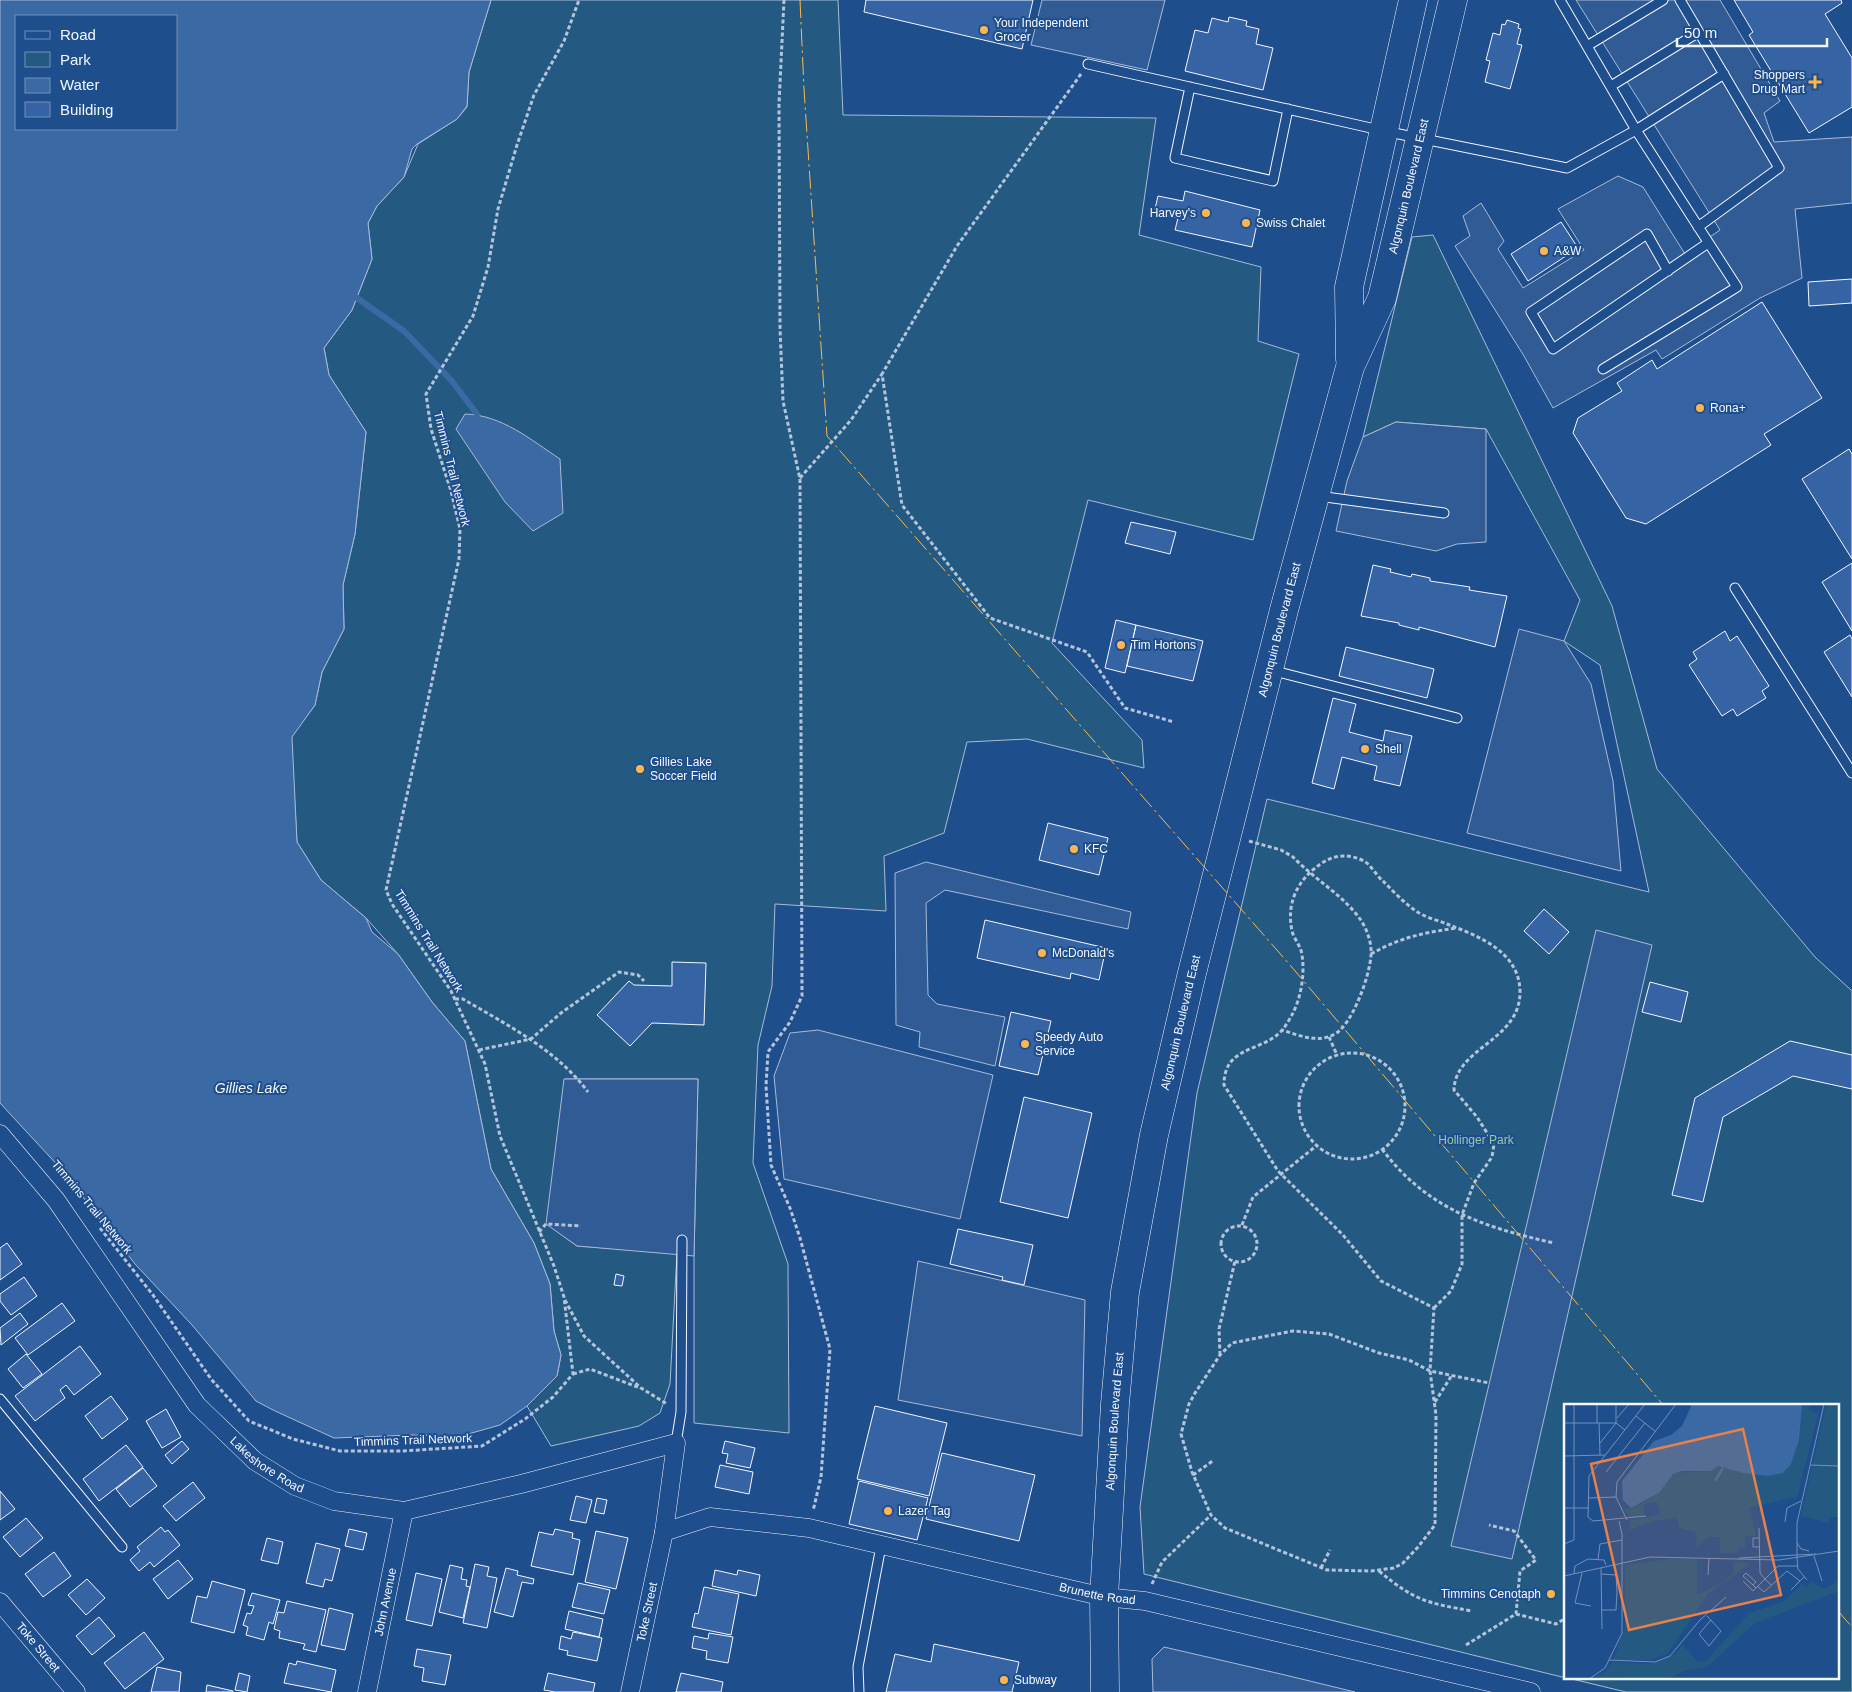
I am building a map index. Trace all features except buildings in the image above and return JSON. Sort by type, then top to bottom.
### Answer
[{"type":"main road","name":"Algonquin Boulevard East","points":[[1350,367],[1349,287],[1413,0]]},
{"type":"main road","name":"Algonquin Boulevard East","points":[[1105,1692],[1104,1597],[1115,1404],[1124,1292],[1154,1135],[1269,669],[1350,367],[1382,298],[1453,0]]},
{"type":"street","name":"Lakeshore Road","points":[[0,1134],[56,1200],[197,1405],[255,1461],[295,1486],[334,1501],[404,1511],[521,1484],[676,1443]]},
{"type":"street","name":"Toke Street","points":[[630,1692],[664,1532],[676,1443]]},
{"type":"street","name":"John Avenue","points":[[367,1692],[404,1511]]},
{"type":"street","name":"Brunette Road","points":[[664,1532],[693,1520],[710,1517],[809,1528],[1104,1597],[1145,1601],[1531,1692]]},
{"type":"street","name":"Toke Street","points":[[0,1602],[76,1692]]},
{"type":"lane","points":[[1560,0],[1636,130],[1737,287],[1603,369]]},
{"type":"lane","points":[[1587,46],[1664,0]]},
{"type":"lane","points":[[1680,0],[1779,168],[1698,227]]},
{"type":"lane","points":[[1611,86],[1699,32]]},
{"type":"lane","points":[[1088,64],[1384,131],[1567,168],[1636,130],[1724,74]]},
{"type":"lane","points":[[1190,87],[1175,158],[1264,179],[1274,181],[1288,109]]},
{"type":"lane","points":[[1668,271],[1647,234],[1531,312],[1553,349],[1668,271],[1708,243]]},
{"type":"lane","points":[[1315,495],[1444,513]]},
{"type":"lane","points":[[1735,588],[1852,773]]},
{"type":"lane","points":[[1269,669],[1457,718]]},
{"type":"lane","points":[[676,1443],[681,1412],[682,1240]]},
{"type":"lane","points":[[0,1399],[122,1547]]},
{"type":"lane","points":[[859,1692],[858,1667],[881,1546]]},
{"type":"path","name":"Timmins Trail Network","points":[[94,1222],[153,1295],[211,1380],[249,1421],[293,1439],[340,1451],[402,1451],[482,1446],[525,1419],[553,1397],[573,1374],[564,1297],[554,1266],[500,1136],[485,1064],[455,999],[413,931],[392,904],[386,890],[460,559],[460,529],[451,491],[431,429],[426,394],[473,316],[488,267],[498,209],[534,95],[564,40],[579,0]]},
{"type":"path","points":[[784,0],[779,104],[780,328],[783,401],[800,478],[802,996],[790,1022],[768,1052],[766,1086],[771,1165],[790,1208],[800,1238],[830,1350],[821,1477],[809,1528]]},
{"type":"path","points":[[800,478],[852,420],[882,374],[957,246],[1088,64]]},
{"type":"path","points":[[882,374],[902,505],[990,618],[1087,652],[1125,708],[1174,722]]},
{"type":"path","points":[[1227,834],[1281,850],[1294,857],[1360,919],[1370,939],[1371,954],[1367,976],[1348,1020],[1335,1035],[1311,1038],[1282,1030]]},
{"type":"path","points":[[1434,1308],[1381,1281],[1343,1235],[1281,1174],[1224,1085],[1224,1072],[1233,1059],[1278,1035],[1300,999],[1302,954],[1292,932],[1290,911],[1296,889],[1308,872],[1327,860],[1346,855],[1366,862],[1381,880],[1416,911],[1457,928],[1501,950],[1514,968],[1520,991],[1515,1012],[1506,1029],[1470,1058],[1454,1079],[1454,1090],[1477,1117],[1494,1144],[1492,1157],[1474,1183],[1462,1215],[1462,1264],[1451,1291],[1434,1308],[1430,1371],[1435,1402],[1434,1524],[1418,1547],[1394,1568],[1378,1571],[1350,1572],[1322,1568],[1225,1528],[1210,1515],[1193,1475],[1181,1434],[1190,1404],[1220,1356],[1232,1343],[1293,1331],[1329,1334],[1379,1353],[1409,1360],[1430,1371],[1489,1383]]},
{"type":"path","points":[[1371,954],[1413,934],[1457,928]]},
{"type":"path","points":[[479,1050],[530,1039],[561,1013],[620,972],[638,975],[644,981]]},
{"type":"path","points":[[455,999],[463,999],[530,1039],[578,1079],[588,1092]]},
{"type":"path","points":[[1330,1037],[1337,1055]]},
{"type":"path","points":[[1349,1053],[1367,1055],[1382,1062],[1395,1075],[1403,1090],[1405,1108],[1402,1124],[1393,1140],[1382,1149],[1364,1158],[1347,1160],[1330,1155],[1316,1146],[1304,1132],[1299,1115],[1299,1097],[1305,1080],[1316,1066],[1337,1055],[1349,1053]]},
{"type":"path","points":[[1242,1226],[1253,1197],[1316,1146]]},
{"type":"path","points":[[1382,1149],[1399,1173],[1413,1185],[1462,1215],[1510,1233],[1554,1243]]},
{"type":"path","points":[[539,1232],[546,1224],[581,1226]]},
{"type":"path","points":[[1235,1226],[1242,1226],[1252,1231],[1257,1247],[1255,1252],[1246,1260],[1235,1261],[1224,1255],[1220,1243],[1225,1232],[1235,1226]]},
{"type":"path","points":[[1220,1356],[1219,1329],[1235,1261]]},
{"type":"path","points":[[564,1297],[584,1336],[641,1388]]},
{"type":"path","points":[[573,1374],[590,1369],[641,1388],[681,1412]]},
{"type":"path","points":[[1435,1402],[1452,1375]]},
{"type":"path","points":[[1193,1475],[1214,1460]]},
{"type":"path","points":[[1145,1601],[1162,1562],[1210,1515]]},
{"type":"path","points":[[1489,1525],[1514,1531],[1536,1560],[1520,1571],[1516,1614]]},
{"type":"path","points":[[1322,1568],[1330,1550]]},
{"type":"path","points":[[1378,1571],[1414,1597],[1426,1602],[1472,1612]]},
{"type":"path","points":[[1466,1645],[1516,1614],[1556,1624],[1564,1619]]},
{"type":"green space","points":[[491,0],[838,0],[843,115],[1156,118],[1139,235],[1261,267],[1258,341],[1299,354],[1253,540],[1088,500],[1052,643],[1142,740],[1144,768],[1027,739],[967,742],[944,833],[884,856],[886,911],[775,904],[772,986],[758,1045],[753,1163],[788,1264],[789,1433],[694,1423],[694,1256],[698,1079],[565,1079],[547,1224],[577,1246],[677,1253],[670,1384],[660,1413],[639,1426],[551,1446],[527,1406],[557,1376],[561,1355],[554,1331],[550,1284],[534,1243],[491,1169],[465,1041],[432,1002],[398,954],[366,918],[321,880],[297,842],[291,737],[315,705],[322,672],[344,629],[343,585],[355,534],[366,432],[329,375],[324,348],[352,310],[372,259],[368,223],[377,206],[404,177],[418,144],[457,119],[467,107],[469,72]]},
{"type":"green space","name":"Hollinger Park","points":[[1433,235],[1612,606],[1657,769],[1815,957],[1852,991],[1852,1692],[1626,1692],[1576,1680],[1840,1680],[1840,1404],[1564,1404],[1564,1678],[1144,1574],[1140,1507],[1197,1093],[1267,799],[1649,892],[1600,665],[1564,641],[1580,600],[1486,429],[1396,422],[1363,437],[1412,237]]},
{"type":"shaded area","points":[[1042,0],[1165,0],[1147,70],[1031,45]]},
{"type":"shaded area","points":[[1576,0],[1720,0],[1780,101],[1764,113],[1774,142],[1852,137],[1852,203],[1795,209],[1802,278],[1760,298],[1662,359],[1656,350],[1553,408],[1524,356],[1455,246],[1470,236],[1463,216],[1481,203],[1504,241],[1498,249],[1523,288],[1584,250],[1558,209],[1618,176],[1643,187],[1685,254],[1720,230]]},
{"type":"shaded area","points":[[1396,422],[1486,429],[1486,542],[1457,544],[1436,551],[1336,531],[1347,481],[1363,437]]},
{"type":"shaded area","points":[[1519,629],[1564,641],[1591,684],[1613,781],[1621,871],[1467,833]]},
{"type":"shaded area","points":[[926,862],[1131,912],[1128,929],[945,890],[926,903],[928,995],[937,1004],[1005,1017],[995,1066],[919,1047],[920,1032],[896,1025],[895,873]]},
{"type":"shaded area","points":[[1596,930],[1652,945],[1512,1559],[1451,1546]]},
{"type":"shaded area","points":[[818,1030],[993,1075],[960,1219],[784,1179],[774,1076],[790,1033]]},
{"type":"shaded area","points":[[564,1079],[698,1079],[694,1256],[577,1246],[546,1224]]},
{"type":"shaded area","points":[[918,1261],[1085,1300],[1082,1436],[898,1400]]},
{"type":"shaded area","points":[[1164,1647],[1355,1692],[1153,1692],[1152,1659]]},
{"type":"water","name":"Gillies Lake","points":[[0,0],[491,0],[469,72],[467,106],[457,119],[412,149],[404,177],[377,206],[368,223],[372,259],[352,310],[324,348],[329,375],[366,432],[355,534],[343,585],[344,629],[322,672],[315,705],[292,737],[297,842],[321,880],[366,918],[372,932],[398,954],[432,1002],[465,1041],[491,1169],[534,1243],[550,1284],[554,1331],[561,1355],[557,1376],[527,1406],[500,1425],[461,1436],[412,1435],[334,1438],[256,1401],[192,1325],[135,1264],[61,1169],[0,1103]]},
{"type":"water","points":[[465,414],[479,415],[504,424],[560,459],[563,513],[533,531],[505,502],[456,429]]},
{"type":"waterway","points":[[357,298],[404,331],[451,380],[477,414]]},
{"type":"power","points":[[800,0],[804,89],[827,436],[1290,965],[1662,1404]]},
{"type":"power","points":[[1840,1613],[1852,1627]]},
{"type":"place","name":"Your Independent Grocer","points":[[984,30]]},
{"type":"place","name":"Shoppers Drug Mart","points":[[1815,82]]},
{"type":"place","name":"Harvey's","points":[[1206,213]]},
{"type":"place","name":"Swiss Chalet","points":[[1246,223]]},
{"type":"place","name":"A&W","points":[[1544,251]]},
{"type":"place","name":"Rona+","points":[[1700,408]]},
{"type":"place","name":"Tim Hortons","points":[[1121,645]]},
{"type":"place","name":"Shell","points":[[1365,749]]},
{"type":"place","name":"Gillies Lake Soccer Field","points":[[640,769]]},
{"type":"place","name":"KFC","points":[[1074,849]]},
{"type":"place","name":"McDonald's","points":[[1042,953]]},
{"type":"place","name":"Speedy Auto Service","points":[[1025,1044]]},
{"type":"place","name":"Lazer Tag","points":[[888,1511]]},
{"type":"place","name":"Timmins Cenotaph","points":[[1551,1594]]},
{"type":"place","name":"Subway","points":[[1004,1680]]}]
